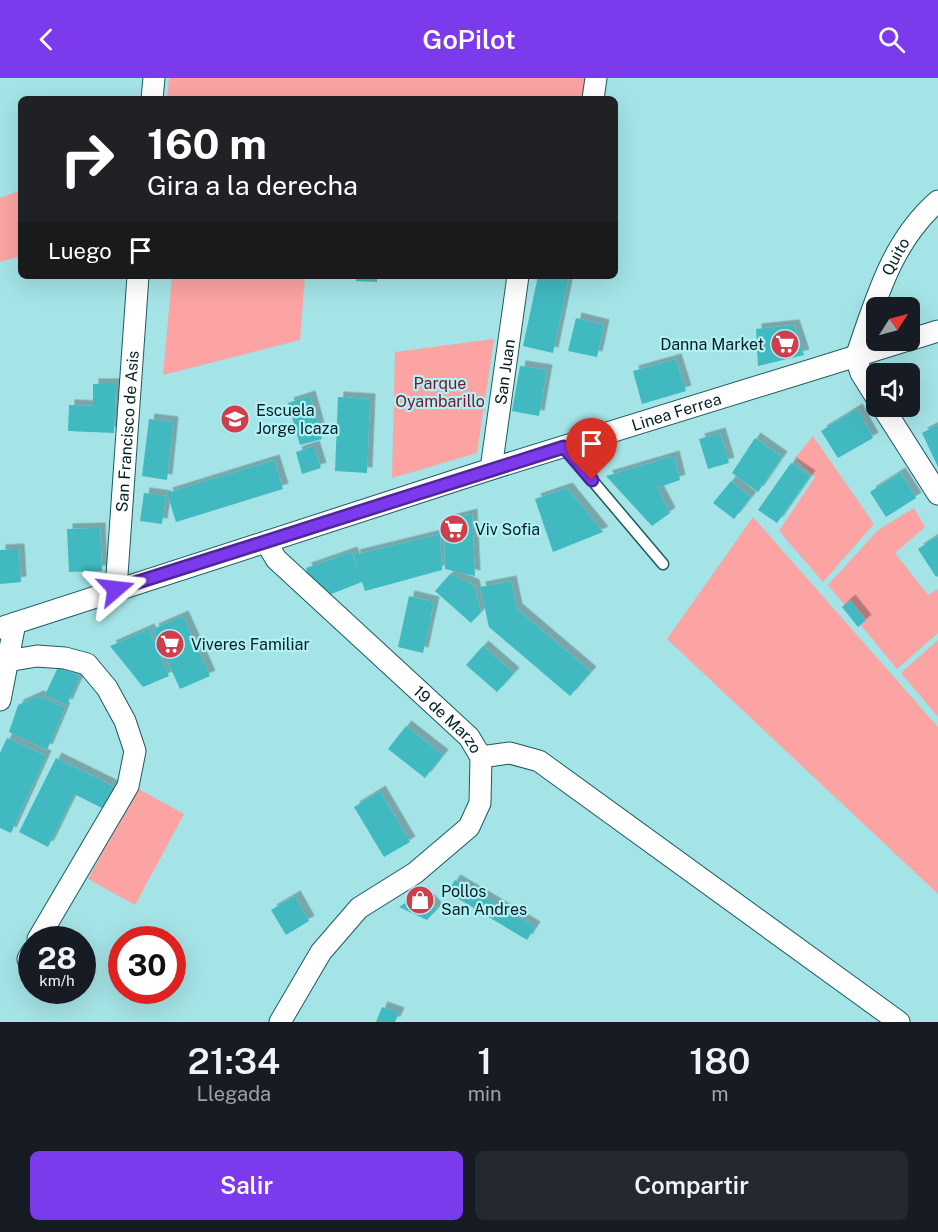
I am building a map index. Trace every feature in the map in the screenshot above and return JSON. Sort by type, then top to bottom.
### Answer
[{"type":"street","points":[[152,96],[154,78]]},
{"type":"street","points":[[593,96],[596,78]]},
{"type":"street","name":"Quito","points":[[856,357],[888,265],[920,217],[938,201]]},
{"type":"street","name":"San Francisco de Asis","points":[[116,589],[138,279]]},
{"type":"street","name":"San Juan","points":[[491,469],[519,279]]},
{"type":"street","name":"Linea Ferrea","points":[[920,336],[938,331]]},
{"type":"street","name":"Linea Ferrea","points":[[7,626],[491,469],[874,351]]},
{"type":"street","points":[[856,357],[866,381]]},
{"type":"street","points":[[889,417],[938,494]]},
{"type":"street","name":"19 de Marzo","points":[[266,542],[276,560],[469,736],[481,757],[480,803],[470,827],[415,873],[359,908],[321,952],[280,1022]]},
{"type":"street","points":[[0,700],[8,661],[7,626]]},
{"type":"street","points":[[8,661],[37,656],[65,658],[87,664],[106,688],[125,721],[135,751],[128,786],[46,926]]},
{"type":"street","points":[[481,757],[510,753],[539,761],[899,1022]]},
{"type":"lane","points":[[564,447],[663,564]]},
{"type":"green space","points":[[169,78],[585,78],[582,96],[167,96]]},
{"type":"green space","points":[[18,191],[18,257],[0,262],[0,198]]},
{"type":"green space","points":[[172,279],[305,279],[300,340],[163,375]]},
{"type":"green space","name":"Parque Oyambarillo","points":[[494,339],[477,453],[392,478],[395,352]]},
{"type":"green space","points":[[813,436],[874,524],[823,582],[779,531],[815,477],[795,458]]},
{"type":"green space","points":[[914,508],[925,527],[895,553],[928,595],[938,589],[938,633],[897,669],[828,585],[878,530]]},
{"type":"green space","points":[[753,517],[938,727],[938,894],[667,639]]},
{"type":"green space","points":[[938,640],[938,717],[901,673]]},
{"type":"green space","points":[[137,788],[184,814],[135,905],[88,879]]},
{"type":"building","points":[[356,279],[377,279],[377,282],[356,281]]},
{"type":"building","points":[[537,279],[568,279],[553,353],[523,346]]},
{"type":"building","points":[[576,318],[604,325],[597,357],[568,351]]},
{"type":"building","points":[[794,325],[804,355],[758,366],[756,329]]},
{"type":"building","points":[[676,359],[686,391],[642,404],[633,371]]},
{"type":"building","points":[[520,366],[547,370],[539,416],[512,411]]},
{"type":"building","points":[[93,384],[116,384],[114,433],[68,431],[69,405],[93,406]]},
{"type":"building","points":[[310,396],[322,439],[300,445],[288,403]]},
{"type":"building","points":[[338,397],[370,399],[367,473],[335,471]]},
{"type":"building","points":[[857,409],[873,438],[838,458],[821,431]]},
{"type":"building","points":[[149,419],[173,422],[167,480],[142,476]]},
{"type":"building","points":[[938,425],[938,467],[922,433]]},
{"type":"building","points":[[720,433],[729,463],[708,469],[699,439]]},
{"type":"building","points":[[755,438],[782,457],[758,492],[732,473]]},
{"type":"building","points":[[314,446],[321,468],[302,474],[296,452]]},
{"type":"building","points":[[674,456],[680,480],[657,488],[670,513],[652,526],[606,476]]},
{"type":"building","points":[[274,460],[283,489],[176,522],[167,493]]},
{"type":"building","points":[[791,463],[810,476],[777,523],[758,510]]},
{"type":"building","points":[[900,473],[916,498],[886,517],[870,492]]},
{"type":"building","points":[[731,481],[751,497],[734,519],[713,503]]},
{"type":"building","points":[[567,488],[603,532],[553,552],[535,499]]},
{"type":"building","points":[[144,493],[166,496],[162,524],[140,521]]},
{"type":"building","points":[[472,514],[475,576],[445,569],[444,521]]},
{"type":"building","points":[[100,528],[102,571],[69,572],[67,529]]},
{"type":"building","points":[[440,534],[442,570],[365,591],[362,582],[326,596],[310,584],[306,568],[352,552],[359,575],[354,555]]},
{"type":"building","points":[[938,536],[938,576],[936,577],[918,549]]},
{"type":"building","points":[[19,549],[21,582],[0,584],[0,550]]},
{"type":"building","points":[[450,574],[474,585],[481,612],[471,623],[435,591]]},
{"type":"building","points":[[511,581],[517,609],[591,672],[570,696],[489,627],[480,587]]},
{"type":"building","points":[[409,596],[434,602],[423,653],[398,647]]},
{"type":"building","points":[[850,600],[866,620],[858,627],[842,607]]},
{"type":"building","points":[[183,616],[210,676],[180,689],[153,629]]},
{"type":"building","points":[[149,629],[169,676],[143,687],[110,646]]},
{"type":"building","points":[[483,646],[514,673],[497,692],[466,665]]},
{"type":"building","points":[[58,667],[80,676],[67,705],[45,695]]},
{"type":"building","points":[[38,696],[65,708],[47,750],[9,732],[18,705]]},
{"type":"building","points":[[406,726],[443,755],[425,778],[388,749]]},
{"type":"building","points":[[7,738],[46,756],[11,833],[0,828],[0,753]]},
{"type":"building","points":[[56,758],[115,787],[104,809],[74,794],[48,847],[19,832]]},
{"type":"building","points":[[380,791],[410,842],[384,857],[354,807]]},
{"type":"building","points":[[455,880],[535,927],[527,940],[447,892]]},
{"type":"building","name":"Pollos San Andres","points":[[422,892],[437,909],[427,920],[399,907]]},
{"type":"building","points":[[295,896],[309,921],[286,935],[271,910]]},
{"type":"building","points":[[382,1007],[399,1013],[395,1022],[376,1022]]},
{"type":"place","name":"Danna Market","points":[[785,344]]},
{"type":"place","name":"Escuela Jorge Icaza","points":[[235,419]]},
{"type":"place","name":"Viv Sofia","points":[[454,529]]},
{"type":"place","name":"Viveres Familiar","points":[[170,644]]},
{"type":"place","name":"Pollos San Andres","points":[[420,900]]},
{"type":"route","points":[[116,589],[564,447],[592,480]]}]
